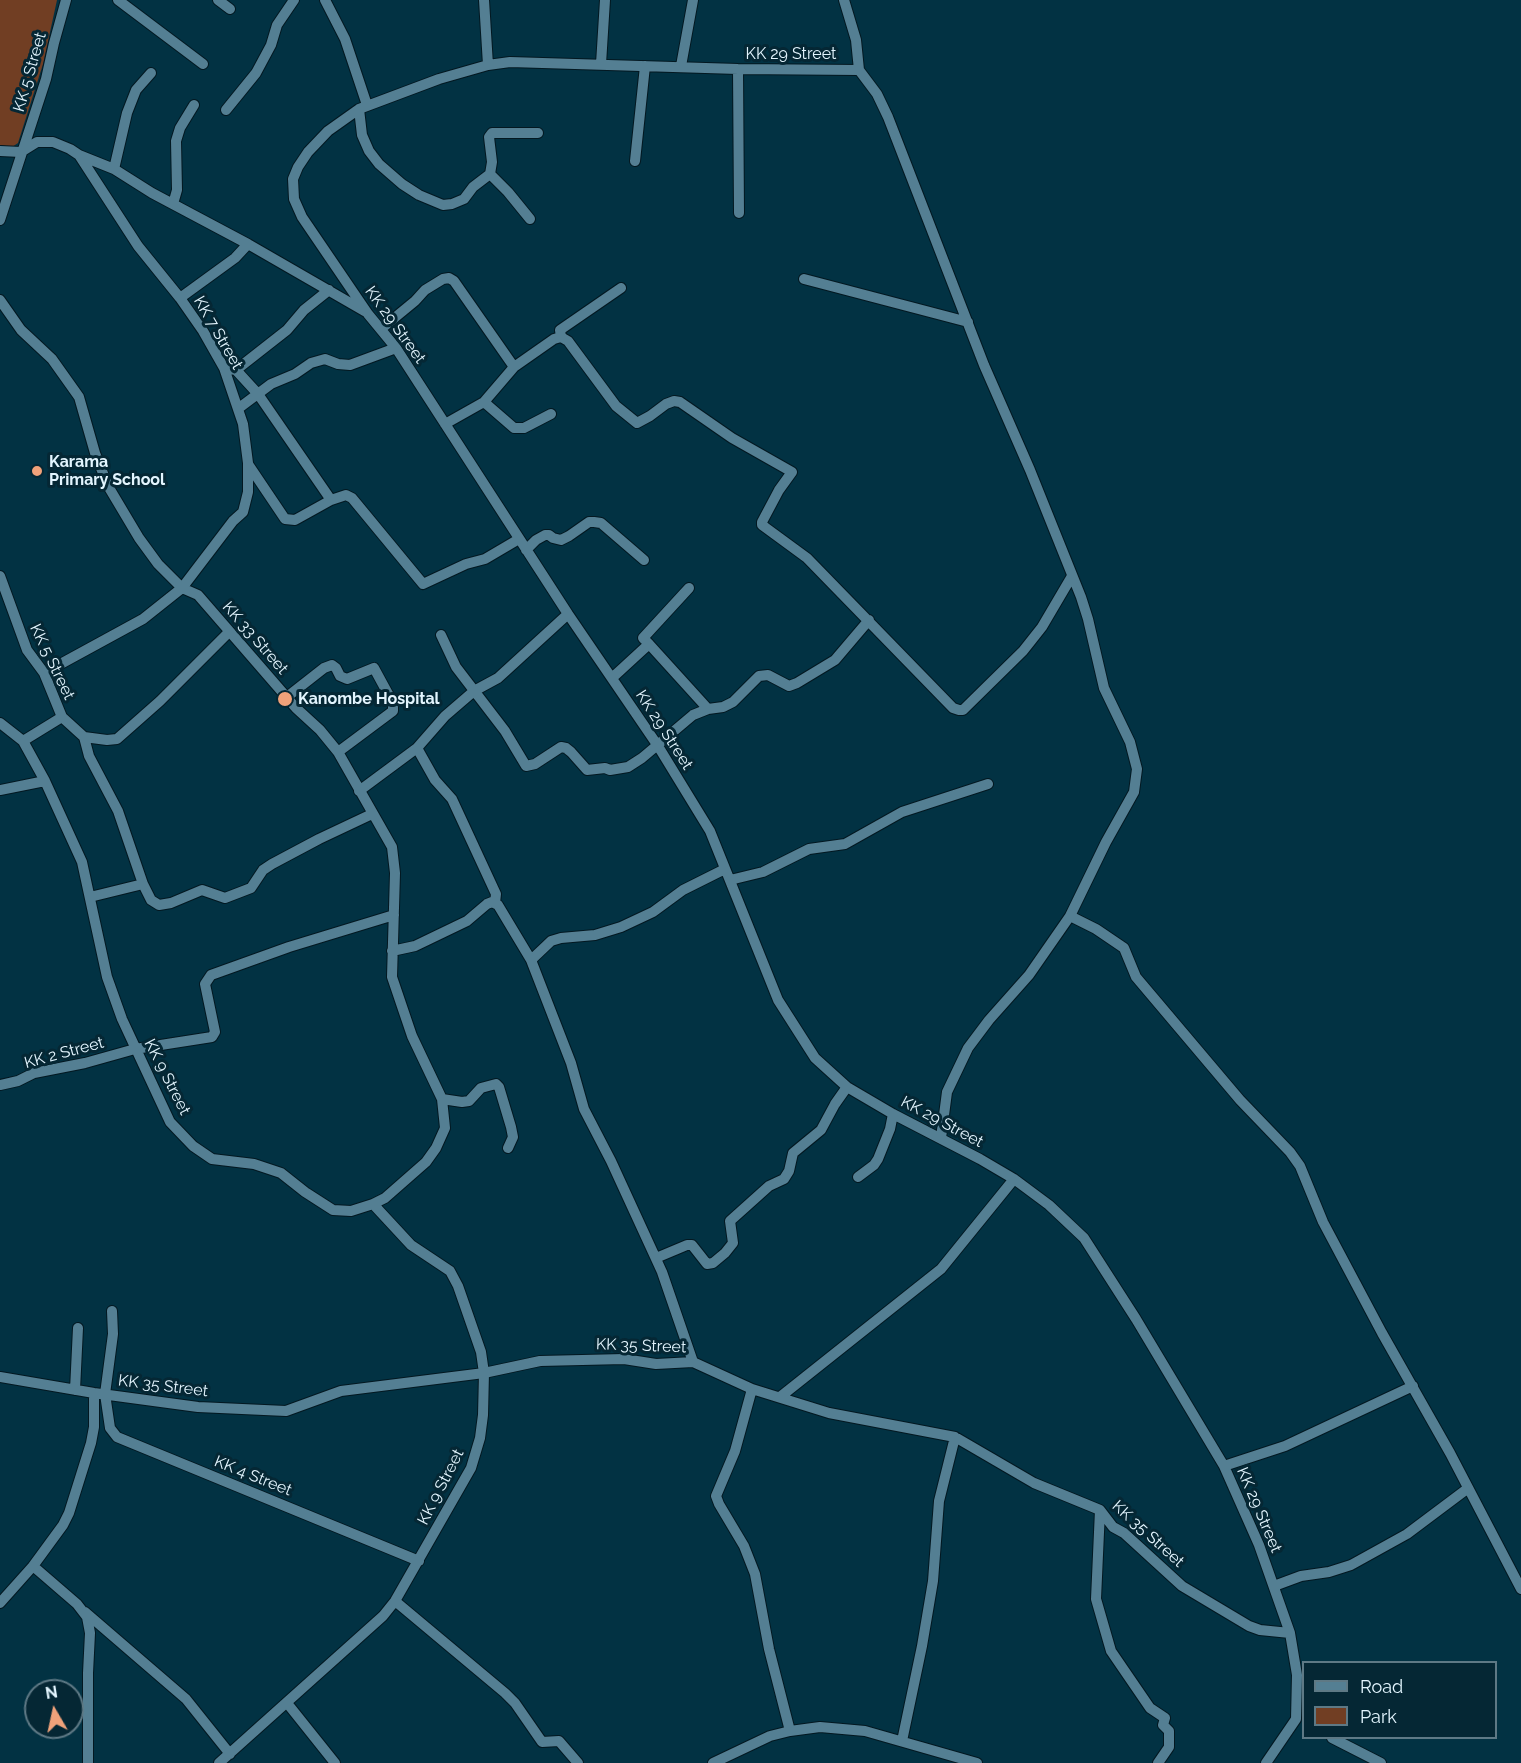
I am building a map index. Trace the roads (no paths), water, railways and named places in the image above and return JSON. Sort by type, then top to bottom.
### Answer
[{"type":"street","name":"KK 5 Street","points":[[0,218],[46,79],[66,0]]},
{"type":"street","points":[[118,0],[203,64]]},
{"type":"street","points":[[218,0],[230,9]]},
{"type":"street","points":[[226,110],[256,74],[271,45],[277,25],[294,0]]},
{"type":"street","points":[[325,0],[345,39],[363,107],[362,135],[374,158],[402,184],[419,195],[443,205],[464,199],[490,174],[492,162],[489,137],[492,133],[538,133]]},
{"type":"street","points":[[484,0],[488,65]]},
{"type":"street","points":[[601,64],[605,0]]},
{"type":"street","points":[[681,66],[693,0]]},
{"type":"street","points":[[844,0],[856,40],[859,70],[877,94],[888,117],[984,365],[1030,470],[1088,619],[1104,688],[1130,742],[1137,769],[1134,792],[1106,842],[1070,916],[1029,975],[989,1020],[968,1048],[947,1092],[941,1138]]},
{"type":"street","name":"KK 29 Street","points":[[859,70],[510,62],[488,65],[439,79],[363,107],[328,131],[308,152],[297,167],[293,179],[293,195],[302,217],[368,314],[396,348],[568,614],[658,746],[710,831],[777,1000],[815,1058],[847,1087],[1014,1179],[1049,1205],[1084,1238],[1148,1339],[1224,1466],[1258,1545],[1290,1633],[1297,1675],[1300,1721],[1266,1763]]},
{"type":"street","points":[[635,161],[645,66]]},
{"type":"street","points":[[738,69],[739,213]]},
{"type":"street","points":[[114,169],[127,113],[136,90],[151,73]]},
{"type":"street","points":[[173,204],[177,190],[177,141],[180,129],[194,105]]},
{"type":"street","points":[[0,151],[21,152],[37,142],[53,142],[70,149],[114,169],[368,314]]},
{"type":"street","name":"KK 7 Street","points":[[44,673],[143,619],[182,588],[233,521],[243,512],[248,492],[248,463],[243,424],[224,368],[203,331],[138,246],[79,155]]},
{"type":"street","points":[[490,174],[530,219]]},
{"type":"street","points":[[180,298],[235,258],[248,244]]},
{"type":"street","points":[[381,329],[425,290],[449,278],[454,281],[514,367]]},
{"type":"street","points":[[804,279],[968,322]]},
{"type":"street","points":[[561,337],[560,330],[621,288]]},
{"type":"street","points":[[236,370],[287,330],[304,310],[329,290]]},
{"type":"street","name":"KK 33 Street","points":[[0,300],[21,330],[52,359],[79,397],[95,453],[108,486],[139,538],[158,564],[182,588],[198,595],[287,697],[320,730],[338,752],[392,847],[395,873],[392,977],[412,1036],[442,1099],[445,1128],[436,1148],[426,1162],[385,1198],[373,1204]]},
{"type":"street","points":[[445,424],[484,402],[505,374],[554,339],[561,337],[568,341],[616,406],[637,423],[674,401],[732,438],[792,472],[779,490],[762,525],[807,558],[953,708],[959,710],[963,710],[1023,651],[1042,627],[1072,576]]},
{"type":"street","points":[[239,408],[258,394],[311,363],[325,359],[338,364],[350,365],[396,348]]},
{"type":"street","points":[[224,368],[236,370],[258,394],[331,500]]},
{"type":"street","points":[[484,402],[514,428],[524,428],[551,414]]},
{"type":"street","points":[[248,463],[285,519],[295,520],[331,500],[346,495],[352,498],[423,584],[466,564],[485,559],[519,539]]},
{"type":"street","points":[[526,550],[545,535],[561,540],[589,522],[594,522],[601,523],[644,560]]},
{"type":"street","name":"KK 5 Street","points":[[0,576],[27,650],[44,673],[62,717],[23,741]]},
{"type":"street","points":[[689,588],[644,638],[708,709]]},
{"type":"street","points":[[359,791],[417,748],[445,716],[474,691],[498,678],[568,614]]},
{"type":"street","points":[[441,635],[456,667],[505,731],[526,766],[535,764],[561,747],[567,748],[587,770],[599,768],[610,770],[628,767],[658,746],[693,715],[733,702],[759,676],[764,674],[789,686],[797,683],[835,660],[869,620]]},
{"type":"street","points":[[62,717],[84,737],[96,740],[117,739],[160,701],[229,632]]},
{"type":"street","points":[[612,678],[649,644]]},
{"type":"street","points":[[287,697],[324,668],[332,665],[340,676],[347,679],[374,668],[393,703],[393,711],[338,752]]},
{"type":"street","name":"KK 9 Street","points":[[0,723],[23,741],[45,781],[82,862],[107,977],[135,1049],[170,1122],[193,1146],[212,1159],[254,1164],[281,1173],[333,1210],[351,1211],[373,1204],[411,1245],[450,1271],[474,1327],[481,1352],[484,1372],[483,1415],[474,1460],[395,1601],[382,1616],[219,1763]]},
{"type":"street","points":[[84,737],[89,756],[118,811],[143,884],[151,900],[159,905],[171,903],[202,890],[225,898],[251,888],[263,870],[272,864],[372,814]]},
{"type":"street","points":[[417,748],[435,780],[452,799],[496,894],[495,903],[531,960],[571,1064],[584,1109],[656,1258],[693,1362]]},
{"type":"street","points":[[0,790],[45,781]]},
{"type":"street","points":[[531,960],[551,941],[594,935],[621,927],[653,912],[683,891],[728,874],[763,872],[809,849],[845,844],[902,812],[988,784]]},
{"type":"street","points":[[90,897],[143,884]]},
{"type":"street","points":[[392,951],[416,946],[429,940],[467,921],[488,904],[495,903]]},
{"type":"street","name":"KK 2 Street","points":[[0,1085],[18,1081],[34,1073],[86,1063],[135,1049],[212,1037],[215,1035],[205,984],[211,975],[289,947],[394,915]]},
{"type":"street","points":[[1070,916],[1096,929],[1124,948],[1136,977],[1240,1100],[1290,1152],[1300,1166],[1323,1222],[1521,1589]]},
{"type":"street","points":[[442,1099],[469,1101],[481,1088],[496,1084],[512,1127],[513,1137],[508,1148]]},
{"type":"street","points":[[656,1258],[692,1245],[707,1263],[713,1263],[734,1243],[730,1221],[769,1186],[784,1179],[789,1171],[793,1153],[821,1130],[847,1087]]},
{"type":"street","points":[[858,1176],[874,1165],[878,1159],[890,1129],[893,1114]]},
{"type":"street","points":[[780,1397],[941,1269],[1014,1179]]},
{"type":"street","points":[[0,1603],[33,1566],[69,1514],[91,1443],[99,1394],[113,1334],[112,1311]]},
{"type":"street","points":[[75,1390],[78,1328]]},
{"type":"street","name":"KK 35 Street","points":[[0,1377],[99,1394],[198,1407],[286,1411],[340,1391],[484,1372],[540,1361],[624,1359],[656,1364],[693,1362],[752,1389],[829,1413],[955,1437],[1034,1483],[1100,1510],[1113,1527],[1124,1533],[1182,1586],[1249,1626],[1260,1630],[1290,1633]]},
{"type":"street","points":[[1224,1466],[1285,1446],[1413,1386]]},
{"type":"street","points":[[752,1389],[735,1451],[716,1496],[744,1546],[755,1574],[769,1649],[790,1731]]},
{"type":"street","name":"KK 4 Street","points":[[99,1394],[110,1428],[123,1441],[419,1561]]},
{"type":"street","points":[[902,1741],[933,1581],[939,1501],[955,1437]]},
{"type":"street","points":[[1274,1586],[1301,1576],[1351,1566],[1407,1534],[1467,1488]]},
{"type":"street","points":[[1100,1510],[1096,1599],[1111,1651],[1150,1708],[1165,1718],[1163,1725],[1169,1731],[1169,1747],[1158,1763]]},
{"type":"street","points":[[33,1566],[186,1699],[230,1754]]},
{"type":"street","points":[[395,1601],[505,1693],[515,1703],[542,1742],[559,1741],[578,1763]]},
{"type":"street","points":[[83,1610],[90,1633],[88,1763]]},
{"type":"street","points":[[287,1703],[334,1763]]},
{"type":"street","points":[[713,1763],[736,1750],[770,1736],[820,1727],[865,1731],[977,1763]]},
{"type":"street","points":[[1336,1739],[1381,1763]]},
{"type":"street","points":[[736,1750],[740,1763]]},
{"type":"place","name":"Karama Primary School","points":[[37,471]]},
{"type":"place","name":"Kanombe Hospital","points":[[285,699]]}]
